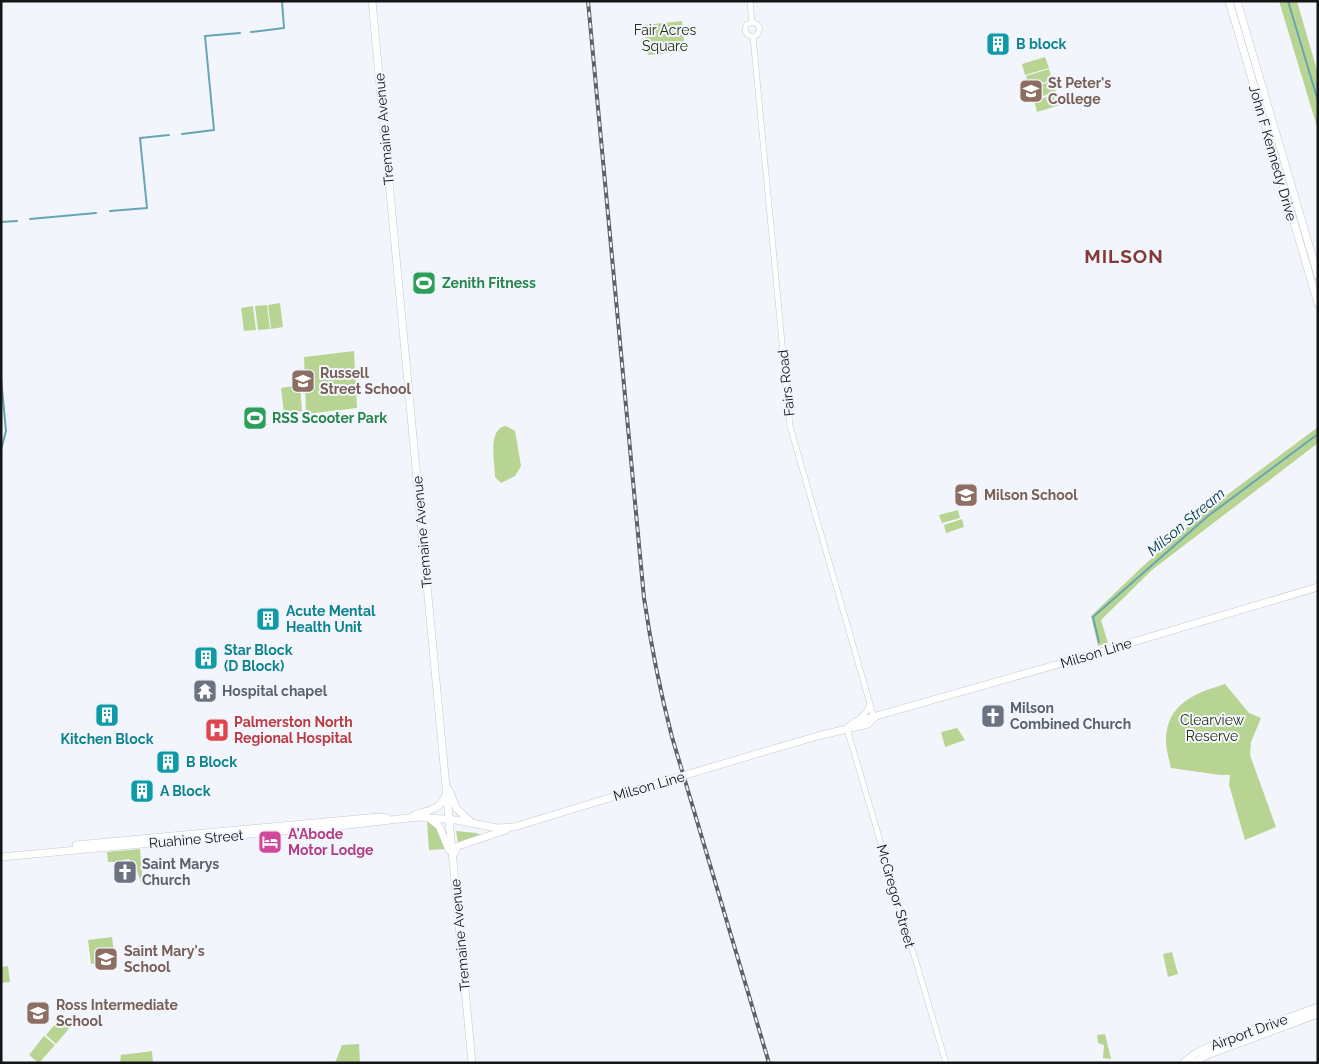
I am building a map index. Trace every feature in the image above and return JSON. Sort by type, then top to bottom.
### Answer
[{"type":"main road","name":"Tremaine Avenue","points":[[372,1],[472,1063]]},
{"type":"main road","name":"John F Kennedy Drive","points":[[1229,1],[1318,304]]},
{"type":"main road","name":"John F Kennedy Drive","points":[[1237,1],[1318,276]]},
{"type":"main road","points":[[1288,203],[1296,201]]},
{"type":"main road","name":"Milson Line","points":[[847,729],[856,722],[1318,586]]},
{"type":"main road","name":"Milson Line","points":[[449,819],[497,828],[514,827],[766,751],[868,724],[874,718]]},
{"type":"main road","points":[[444,770],[456,808],[463,816],[476,824]]},
{"type":"main road","points":[[404,818],[440,805],[445,797],[446,787]]},
{"type":"main road","name":"Ruahine Street","points":[[1,852],[379,817],[390,819]]},
{"type":"main road","points":[[428,817],[436,822],[441,830],[453,861]]},
{"type":"main road","name":"Ruahine Street","points":[[1,856],[347,825],[390,819],[428,817],[449,819]]},
{"type":"main road","points":[[453,861],[454,851],[458,846],[514,827]]},
{"type":"main road","name":"Airport Drive","points":[[1183,1063],[1196,1053],[1211,1046],[1318,1007]]},
{"type":"main road","name":"Airport Drive","points":[[1194,1063],[1208,1055],[1318,1014]]},
{"type":"street","points":[[750,1],[752,22]]},
{"type":"street","points":[[752,22],[760,28],[758,35],[754,37],[748,36],[745,31],[746,25],[752,22]]},
{"type":"street","name":"Fairs Road","points":[[754,37],[790,426],[874,718]]},
{"type":"street","points":[[856,722],[867,711],[870,702]]},
{"type":"street","name":"McGregor Street","points":[[847,729],[946,1063]]},
{"type":"green space","points":[[1279,1],[1297,1],[1318,74],[1318,130]]},
{"type":"green space","name":"Fair Acres Square","points":[[682,21],[685,51],[648,55],[644,25]]},
{"type":"green space","points":[[1045,57],[1049,68],[1025,75],[1022,64]]},
{"type":"green space","points":[[1049,69],[1052,80],[1029,87],[1026,76]]},
{"type":"green space","points":[[1053,81],[1056,92],[1033,99],[1030,88]]},
{"type":"green space","points":[[1057,94],[1060,105],[1037,112],[1034,101]]},
{"type":"green space","points":[[280,303],[283,327],[271,329],[268,305]]},
{"type":"green space","points":[[267,305],[270,329],[258,330],[255,306]]},
{"type":"green space","points":[[253,306],[256,330],[244,331],[241,308]]},
{"type":"green space","points":[[354,351],[357,408],[306,414],[304,357]]},
{"type":"green space","points":[[300,385],[302,411],[284,414],[281,388]]},
{"type":"green space","name":"RSS Scooter Park","points":[[246,411],[261,411],[268,425],[246,427]]},
{"type":"green space","points":[[506,426],[515,431],[521,466],[515,476],[501,483],[495,477],[493,447],[496,433],[500,428]]},
{"type":"green space","points":[[1318,427],[1318,443],[1152,570],[1101,620],[1108,643],[1098,646],[1091,616],[1142,567],[1208,509]]},
{"type":"green space","points":[[958,510],[960,518],[942,523],[939,515]]},
{"type":"green space","points":[[962,519],[964,527],[946,533],[944,525]]},
{"type":"green space","name":"Clearview Reserve","points":[[1225,684],[1249,713],[1261,718],[1251,742],[1250,755],[1276,827],[1245,840],[1229,785],[1230,775],[1171,768],[1166,748],[1167,728],[1171,717],[1177,709],[1194,696]]},
{"type":"green space","points":[[957,728],[965,740],[945,747],[941,732]]},
{"type":"green space","points":[[427,821],[437,829],[445,849],[429,850]]},
{"type":"green space","points":[[456,831],[476,833],[483,836],[458,843]]},
{"type":"green space","points":[[140,849],[143,887],[134,861],[129,859],[108,862],[107,852]]},
{"type":"green space","points":[[112,937],[115,961],[91,964],[88,940]]},
{"type":"green space","points":[[1172,952],[1178,974],[1168,977],[1163,954]]},
{"type":"green space","points":[[8,966],[10,982],[1,983],[1,967]]},
{"type":"green space","points":[[61,1017],[72,1025],[56,1044],[46,1035]]},
{"type":"green space","points":[[1105,1034],[1111,1059],[1103,1058],[1104,1045],[1098,1043],[1097,1035]]},
{"type":"green space","points":[[44,1036],[55,1045],[39,1063],[29,1055]]},
{"type":"green space","points":[[359,1044],[360,1063],[335,1063],[342,1045]]},
{"type":"green space","points":[[152,1051],[153,1063],[120,1063],[121,1055]]},
{"type":"waterway","points":[[251,32],[284,28],[282,1]]},
{"type":"waterway","name":"Milson Stream","points":[[1288,1],[1318,101]]},
{"type":"waterway","points":[[182,134],[214,130],[205,36],[240,33]]},
{"type":"waterway","points":[[110,211],[147,208],[140,138],[169,135]]},
{"type":"waterway","points":[[30,219],[96,213]]},
{"type":"waterway","points":[[1,222],[17,221]]},
{"type":"waterway","points":[[1,378],[6,431],[1,450]]},
{"type":"waterway","name":"Milson Stream","points":[[1099,642],[1093,617],[1208,516],[1318,434]]},
{"type":"railway","points":[[588,1],[644,598],[672,737],[769,1063]]},
{"type":"place","name":"B block","points":[[998,44]]},
{"type":"place","name":"St Peter's College","points":[[1031,91]]},
{"type":"place","name":"Zenith Fitness","points":[[424,283]]},
{"type":"place","name":"Russell Street School","points":[[303,381]]},
{"type":"place","name":"RSS Scooter Park","points":[[255,418]]},
{"type":"place","name":"Milson School","points":[[966,495]]},
{"type":"place","name":"Acute Mental Health Unit","points":[[268,619]]},
{"type":"place","name":"Star Block (D Block)","points":[[206,658]]},
{"type":"place","name":"Hospital chapel","points":[[205,691]]},
{"type":"place","name":"Kitchen Block","points":[[107,715]]},
{"type":"place","name":"Milson Combined Church","points":[[993,716]]},
{"type":"place","name":"Palmerston North Regional Hospital","points":[[217,730]]},
{"type":"place","name":"B Block","points":[[168,762]]},
{"type":"place","name":"A Block","points":[[142,791]]},
{"type":"place","name":"A'Abode Motor Lodge","points":[[270,842]]},
{"type":"place","name":"Saint Marys Church","points":[[125,872]]},
{"type":"place","name":"Saint Mary's School","points":[[106,959]]},
{"type":"place","name":"Ross Intermediate School","points":[[38,1013]]},
{"type":"district","name":"MILSON","points":[[1124,256]]}]
